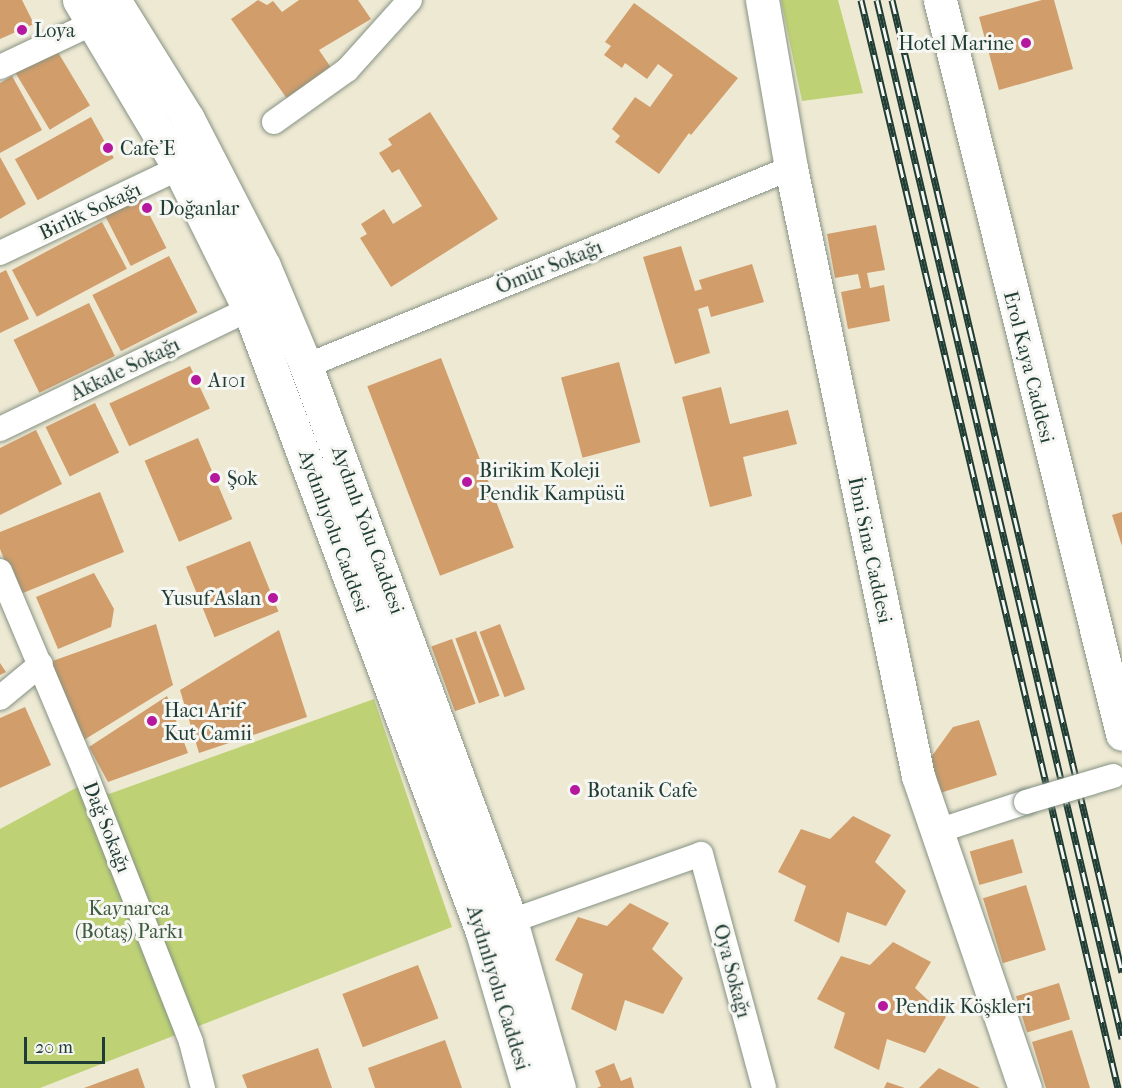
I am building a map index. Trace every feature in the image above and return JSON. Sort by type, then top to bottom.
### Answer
[{"type":"main road","name":"İbni Sina Caddesi","points":[[762,0],[791,168],[918,776],[935,832],[1025,1088]]},
{"type":"main road","name":"Erol Kaya Caddesi","points":[[940,0],[1122,734]]},
{"type":"main road","name":"Aydınlıyolu Caddesi","points":[[95,8],[180,168],[249,309],[482,932],[528,1088]]},
{"type":"main road","name":"Aydınlı Yolu Caddesi","points":[[95,8],[197,136],[264,266],[306,366],[511,921],[559,1088]]},
{"type":"street","points":[[274,122],[347,70],[410,0]]},
{"type":"street","points":[[0,67],[95,8]]},
{"type":"street","name":"Birlik Sokağı","points":[[0,253],[180,168]]},
{"type":"street","name":"Ömür Sokağı","points":[[306,366],[791,168]]},
{"type":"street","name":"Akkale Sokağı","points":[[0,429],[249,309]]},
{"type":"street","name":"Dağ Sokağı","points":[[0,571],[41,664],[191,1042],[203,1088]]},
{"type":"street","points":[[0,698],[41,664]]},
{"type":"street","points":[[935,832],[1117,775]]},
{"type":"street","name":"Oya Sokağı","points":[[511,921],[701,854],[764,1088]]},
{"type":"green space","points":[[781,0],[838,0],[863,93],[802,101]]},
{"type":"green space","name":"Kaynarca (Botaş) Parkı","points":[[374,699],[452,927],[40,1088],[0,1088],[0,829],[85,783],[109,794]]},
{"type":"building","points":[[0,0],[22,0],[34,24],[0,39]]},
{"type":"building","points":[[258,0],[267,5],[273,1],[282,12],[299,0],[358,0],[371,19],[319,50],[334,72],[290,103],[231,19]]},
{"type":"building","name":"Hotel Marine","points":[[1042,0],[1054,0],[1073,69],[999,90],[979,17]]},
{"type":"building","points":[[634,3],[738,78],[691,135],[689,133],[659,174],[615,142],[620,136],[612,129],[635,97],[650,107],[673,75],[658,64],[647,79],[625,63],[622,68],[604,55],[611,46],[605,42]]},
{"type":"building","points":[[56,49],[90,106],[50,130],[16,73]]},
{"type":"building","points":[[12,76],[42,130],[0,153],[0,83]]},
{"type":"building","points":[[430,112],[498,219],[391,287],[360,238],[367,234],[361,224],[384,209],[393,224],[422,206],[399,169],[392,173],[379,153],[392,145],[388,139]]},
{"type":"building","points":[[91,117],[114,158],[38,200],[15,159]]},
{"type":"building","points":[[0,157],[26,204],[0,219]]},
{"type":"building","points":[[141,198],[166,248],[131,266],[105,216]]},
{"type":"building","points":[[102,222],[127,269],[37,317],[12,270]]},
{"type":"building","points":[[876,225],[885,270],[867,273],[870,288],[884,285],[890,321],[848,329],[841,292],[861,288],[858,274],[835,278],[827,234]]},
{"type":"building","points":[[681,246],[695,291],[702,289],[699,280],[752,264],[764,302],[711,317],[708,306],[698,309],[710,353],[675,364],[643,257]]},
{"type":"building","points":[[169,256],[198,312],[121,351],[92,295]]},
{"type":"building","points":[[6,270],[29,319],[0,333],[0,273]]},
{"type":"building","points":[[89,303],[115,356],[39,393],[14,340]]},
{"type":"building","points":[[441,358],[514,548],[440,576],[367,386]]},
{"type":"building","points":[[619,362],[640,442],[583,458],[561,378]]},
{"type":"building","points":[[190,366],[210,409],[129,446],[109,404]]},
{"type":"building","points":[[721,387],[730,424],[788,410],[797,444],[743,457],[752,496],[710,507],[682,397]]},
{"type":"building","points":[[95,403],[119,452],[70,477],[46,427]]},
{"type":"building","points":[[36,430],[62,484],[0,515],[0,448]]},
{"type":"building","points":[[198,438],[232,519],[179,542],[145,461]]},
{"type":"building","points":[[100,492],[124,552],[18,595],[0,549],[0,532]]},
{"type":"building","points":[[1122,512],[1122,546],[1112,515]]},
{"type":"building","points":[[250,541],[278,611],[214,637],[186,567]]},
{"type":"building","points":[[94,573],[114,609],[111,627],[58,649],[36,597]]},
{"type":"building","points":[[156,624],[173,685],[79,743],[47,663]]},
{"type":"building","points":[[500,624],[525,689],[505,697],[479,632]]},
{"type":"building","points":[[279,630],[307,717],[199,753],[180,690]]},
{"type":"building","points":[[476,631],[500,696],[479,703],[455,639]]},
{"type":"building","points":[[452,639],[476,704],[455,711],[431,647]]},
{"type":"building","points":[[0,663],[6,672],[0,675]]},
{"type":"building","name":"Hacı Arif Kut Camii","points":[[167,696],[188,753],[108,782],[89,747]]},
{"type":"building","points":[[25,707],[51,765],[0,788],[0,718]]},
{"type":"building","points":[[979,720],[997,775],[940,793],[929,760],[953,727]]},
{"type":"building","points":[[853,816],[891,835],[875,862],[906,891],[886,926],[847,912],[839,943],[794,921],[806,886],[778,872],[801,829],[830,839]]},
{"type":"building","points":[[1013,839],[1023,873],[979,885],[970,851]]},
{"type":"building","points":[[1026,885],[1046,950],[1003,963],[983,898]]},
{"type":"building","points":[[630,903],[669,923],[652,949],[683,978],[663,1014],[625,1000],[616,1031],[571,1009],[583,974],[555,960],[578,917],[607,926]]},
{"type":"building","name":"Pendik Köşkleri","points":[[893,942],[931,962],[915,988],[946,1017],[925,1053],[887,1039],[879,1070],[834,1048],[845,1013],[817,999],[841,956],[870,965]]},
{"type":"building","points":[[418,965],[438,1018],[363,1047],[342,994]]},
{"type":"building","points":[[1059,983],[1070,1019],[1027,1032],[1016,996]]},
{"type":"building","points":[[1072,1030],[1090,1088],[1046,1088],[1032,1042]]},
{"type":"building","points":[[445,1040],[462,1088],[375,1088],[368,1068]]},
{"type":"building","points":[[318,1048],[332,1088],[247,1088],[242,1075]]},
{"type":"building","points":[[614,1063],[621,1081],[631,1077],[634,1088],[597,1088],[601,1086],[595,1071]]},
{"type":"building","points":[[138,1068],[145,1088],[84,1088]]},
{"type":"building","name":"Pendik Köşkleri","points":[[939,1068],[980,1088],[919,1088]]},
{"type":"building","points":[[887,1082],[905,1088],[884,1088]]},
{"type":"railway","points":[[861,0],[1118,1088]]},
{"type":"railway","points":[[877,0],[1122,1038]]},
{"type":"railway","points":[[892,0],[1122,972]]},
{"type":"place","name":"Loya","points":[[22,30]]},
{"type":"place","name":"Hotel Marine","points":[[1026,43]]},
{"type":"place","name":"Cafe'E","points":[[108,148]]},
{"type":"place","name":"Doğanlar","points":[[147,208]]},
{"type":"place","name":"A101","points":[[196,380]]},
{"type":"place","name":"Şok","points":[[215,478]]},
{"type":"place","name":"Birikim Koleji Pendik Kampüsü","points":[[467,482]]},
{"type":"place","name":"Yusuf Aslan","points":[[273,598]]},
{"type":"place","name":"Hacı Arif Kut Camii","points":[[152,721]]},
{"type":"place","name":"Botanik Cafe","points":[[575,790]]},
{"type":"place","name":"Pendik Köşkleri","points":[[883,1006]]}]
